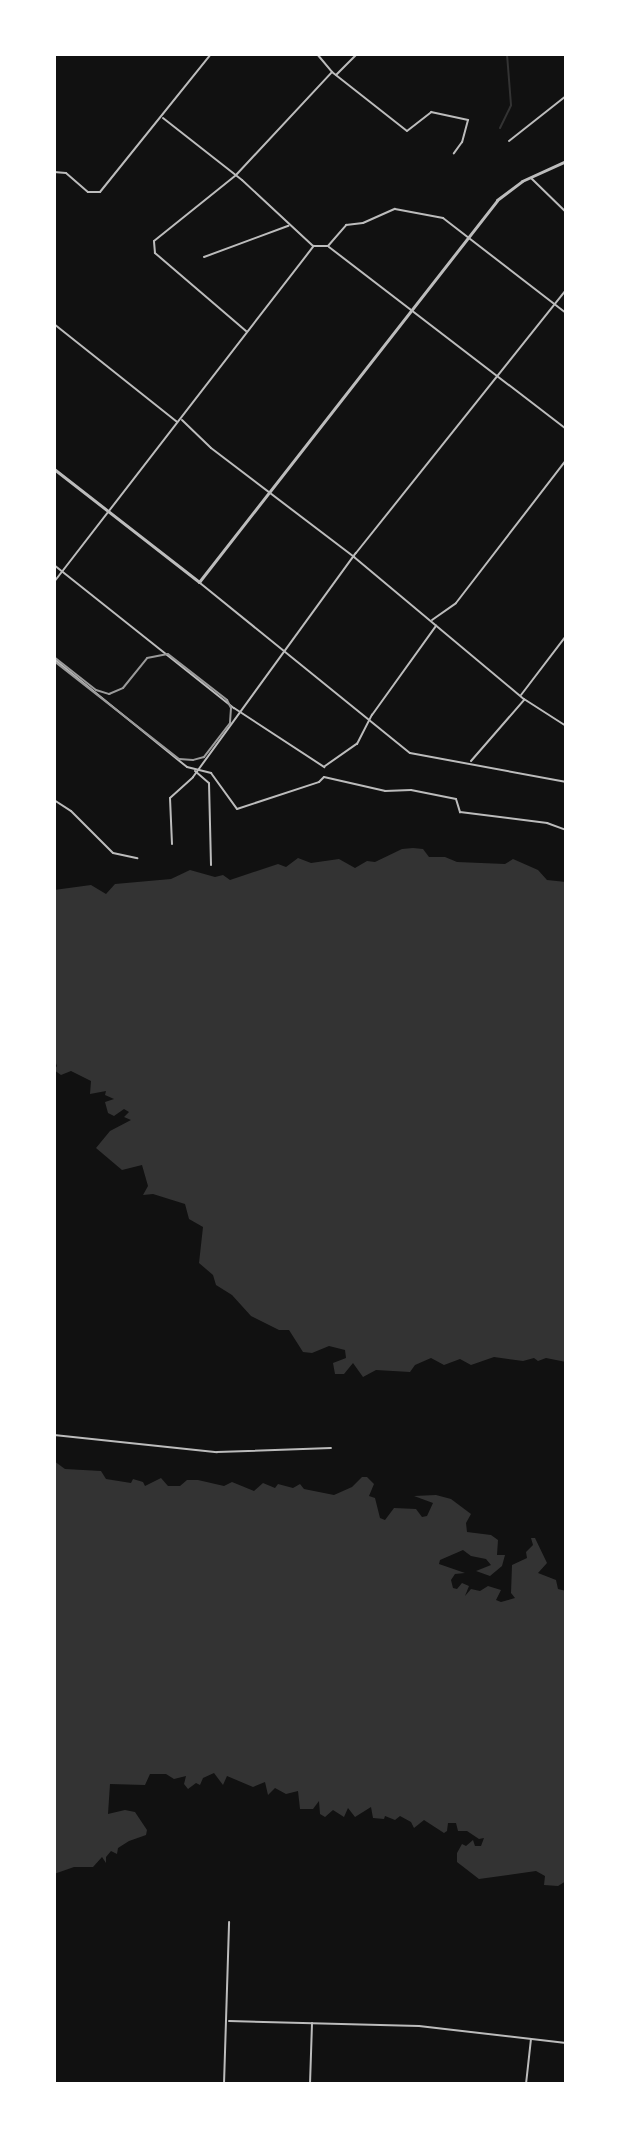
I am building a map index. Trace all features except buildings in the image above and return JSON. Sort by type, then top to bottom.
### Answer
[{"type":"street","points":[[54,172],[66,173],[88,192],[100,192],[211,54]]},
{"type":"street","points":[[317,54],[334,74],[407,131],[431,112],[468,120],[462,142],[454,153]]},
{"type":"street","points":[[247,332],[155,253],[153,246],[160,235],[236,175],[357,54]]},
{"type":"street","points":[[509,141],[566,96]]},
{"type":"street","points":[[163,117],[236,175],[314,246],[328,246],[566,429]]},
{"type":"street","points":[[199,582],[489,210],[509,190],[566,161]]},
{"type":"street","points":[[530,177],[536,187],[566,212]]},
{"type":"street","points":[[328,246],[346,225],[369,221],[395,209],[443,218],[566,313]]},
{"type":"street","points":[[204,257],[289,225]]},
{"type":"street","points":[[54,582],[314,246]]},
{"type":"street","points":[[172,844],[169,803],[193,777],[194,770],[354,557],[496,374],[566,290]]},
{"type":"street","points":[[54,324],[354,557],[520,696],[566,726]]},
{"type":"street","points":[[431,621],[456,603],[566,460]]},
{"type":"street","points":[[54,469],[410,753],[566,782]]},
{"type":"street","points":[[54,565],[157,650],[238,710],[324,767]]},
{"type":"street","points":[[324,767],[357,744],[436,626]]},
{"type":"street","points":[[520,696],[566,636]]},
{"type":"street","points":[[54,659],[209,783],[211,865]]},
{"type":"street","points":[[470,762],[524,699]]},
{"type":"street","points":[[194,770],[211,773],[237,809],[319,782],[324,777],[324,767]]},
{"type":"street","points":[[324,777],[385,791],[411,790],[456,799],[460,812],[547,823],[566,830]]},
{"type":"street","points":[[54,800],[71,811],[113,853],[137,858]]},
{"type":"street","points":[[54,1435],[217,1452],[331,1448]]},
{"type":"street","points":[[224,2084],[224,2033],[229,2021],[226,2012],[229,1922]]},
{"type":"street","points":[[229,2021],[419,2026],[566,2043]]},
{"type":"street","points":[[310,2084],[312,2022]]},
{"type":"street","points":[[526,2084],[531,2039]]},
{"type":"shaded area","points":[[402,849],[423,849],[429,857],[445,857],[457,862],[505,864],[513,859],[538,870],[547,880],[566,882],[566,1362],[546,1358],[523,1361],[494,1357],[471,1365],[460,1359],[444,1365],[431,1358],[415,1365],[410,1372],[376,1370],[363,1377],[353,1363],[344,1374],[335,1374],[333,1363],[346,1358],[345,1350],[329,1346],[312,1353],[303,1352],[289,1330],[279,1330],[251,1316],[232,1295],[216,1285],[213,1275],[199,1263],[203,1227],[189,1219],[185,1204],[153,1194],[143,1195],[148,1186],[142,1165],[122,1170],[96,1148],[110,1131],[131,1120],[124,1117],[129,1112],[124,1109],[114,1116],[108,1113],[105,1102],[114,1099],[105,1095],[106,1091],[90,1094],[91,1081],[71,1071],[61,1075],[54,1070],[57,1066],[54,1058],[54,890],[91,885],[106,894],[115,884],[171,879],[190,870],[215,877],[223,875],[230,880],[278,864],[286,867],[298,858],[311,863],[339,859],[355,868],[367,861],[375,862]]},
{"type":"shaded area","points":[[54,1461],[65,1469],[101,1471],[106,1479],[131,1483],[133,1479],[143,1482],[145,1486],[161,1478],[168,1486],[198,1480],[224,1486],[232,1482],[254,1491],[263,1483],[275,1488],[278,1484],[293,1488],[300,1484],[304,1489],[334,1495],[367,1477],[374,1484],[369,1496],[375,1498],[380,1518],[385,1520],[394,1508],[416,1509],[422,1517],[427,1516],[433,1503],[414,1496],[436,1495],[451,1499],[471,1514],[466,1523],[467,1532],[491,1535],[498,1540],[497,1555],[505,1555],[502,1566],[490,1576],[476,1571],[491,1565],[486,1559],[471,1556],[463,1550],[440,1560],[439,1564],[465,1573],[455,1574],[451,1580],[453,1588],[457,1589],[462,1583],[469,1586],[465,1596],[471,1589],[480,1591],[488,1586],[501,1590],[496,1600],[501,1602],[515,1598],[511,1593],[512,1565],[527,1558],[526,1552],[533,1545],[531,1538],[535,1538],[547,1563],[538,1573],[556,1580],[558,1589],[566,1591],[566,1881],[558,1886],[544,1885],[545,1876],[536,1871],[479,1879],[457,1862],[457,1853],[462,1844],[466,1846],[473,1840],[475,1846],[481,1846],[484,1838],[458,1831],[456,1823],[448,1823],[444,1833],[424,1820],[414,1828],[411,1822],[400,1816],[395,1820],[385,1816],[384,1819],[373,1818],[371,1807],[355,1817],[348,1808],[344,1817],[333,1810],[325,1817],[320,1814],[319,1801],[313,1809],[300,1809],[298,1791],[286,1794],[275,1788],[268,1795],[265,1782],[253,1787],[227,1776],[223,1785],[214,1773],[203,1778],[200,1785],[196,1783],[188,1789],[184,1784],[186,1776],[174,1779],[166,1774],[150,1774],[145,1785],[110,1784],[108,1814],[125,1810],[135,1812],[147,1830],[146,1835],[118,1848],[117,1854],[111,1851],[106,1863],[102,1857],[93,1867],[74,1867],[54,1874]]},
{"type":"waterway","points":[[500,128],[511,105],[507,54]]},
{"type":"tram line","points":[[54,657],[96,690],[109,694],[123,688],[147,658],[168,654],[227,700],[231,708],[230,723],[204,757],[179,759],[54,661]]}]
